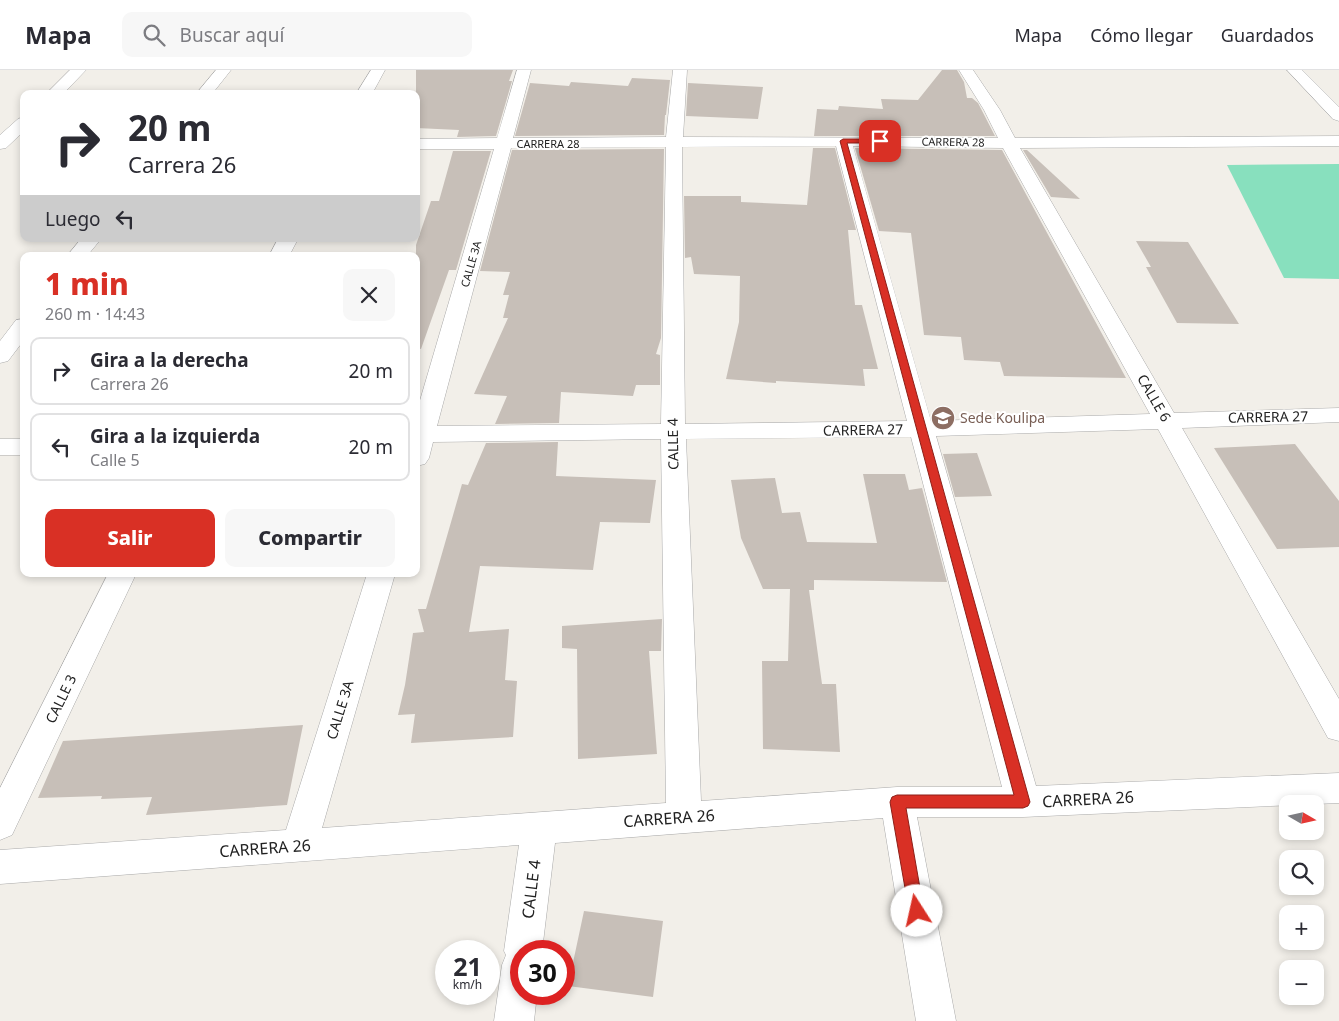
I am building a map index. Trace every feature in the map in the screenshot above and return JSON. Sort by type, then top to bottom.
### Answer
[{"type":"street","points":[[58,90],[79,70]]},
{"type":"street","points":[[207,90],[224,70]]},
{"type":"street","points":[[366,90],[378,70]]},
{"type":"street","name":"CALLE 3A","points":[[420,434],[524,70]]},
{"type":"street","name":"CALLE 4","points":[[680,70],[674,143],[672,432],[684,817]]},
{"type":"street","name":"CALLE 6","points":[[966,70],[992,110],[1339,728]]},
{"type":"street","points":[[1294,70],[1339,116]]},
{"type":"street","points":[[0,145],[20,126]]},
{"type":"street","points":[[843,141],[1023,802]]},
{"type":"street","name":"CARRERA 28","points":[[420,144],[843,141],[1009,143],[1339,141]]},
{"type":"street","points":[[0,145],[20,146]]},
{"type":"street","points":[[80,252],[89,242]]},
{"type":"street","points":[[0,356],[20,331]]},
{"type":"street","name":"CARRERA 27","points":[[420,434],[922,429],[1339,416]]},
{"type":"street","points":[[0,447],[20,447]]},
{"type":"street","name":"CALLE 3","points":[[0,824],[121,577]]},
{"type":"street","name":"CALLE 3A","points":[[299,846],[380,577]]},
{"type":"street","name":"CARRERA 26","points":[[0,867],[897,802],[1023,802],[1339,788]]},
{"type":"street","points":[[897,802],[936,1021]]},
{"type":"street","name":"CALLE 4","points":[[524,940],[539,827]]},
{"type":"street","points":[[514,1021],[516,1005]]},
{"type":"green space","points":[[1339,164],[1339,279],[1284,278],[1227,165]]},
{"type":"building","points":[[416,70],[513,70],[509,81],[512,81],[496,136],[457,137],[459,130],[420,128],[420,90],[416,90]]},
{"type":"building","points":[[942,70],[957,70],[964,82],[967,98],[972,98],[978,103],[995,136],[814,136],[817,109],[838,110],[839,106],[883,109],[881,99],[918,100]]},
{"type":"building","points":[[632,78],[670,80],[664,135],[515,136],[530,83],[569,86],[571,82],[628,86]]},
{"type":"building","points":[[688,83],[763,87],[758,119],[686,116]]},
{"type":"building","points":[[813,148],[835,148],[856,230],[848,230],[855,305],[862,305],[878,369],[863,369],[865,386],[726,379],[739,322],[740,276],[694,274],[691,257],[685,258],[684,196],[741,196],[741,202],[807,205]]},
{"type":"building","points":[[855,148],[1002,150],[1126,378],[1004,376],[1000,362],[964,360],[961,337],[924,335],[911,233],[879,231]]},
{"type":"building","points":[[664,149],[661,338],[656,354],[660,355],[660,385],[636,385],[633,396],[561,392],[559,423],[495,424],[507,396],[474,394],[508,318],[503,318],[509,295],[503,295],[510,272],[480,271],[512,150]]},
{"type":"building","points":[[1023,150],[1027,150],[1080,199],[1051,197]]},
{"type":"building","points":[[453,151],[491,151],[456,270],[449,270],[421,349],[420,252],[416,252],[416,245],[417,242],[420,242],[420,233],[431,201],[439,201]]},
{"type":"building","points":[[1136,241],[1188,242],[1239,324],[1177,323],[1146,267],[1151,267]]},
{"type":"building","points":[[558,442],[556,476],[656,480],[650,523],[600,522],[593,570],[480,566],[469,632],[509,629],[505,680],[517,681],[513,737],[411,743],[415,714],[398,715],[413,633],[424,632],[418,609],[426,609],[462,484],[468,485],[486,443]]},
{"type":"building","points":[[1295,444],[1339,501],[1339,547],[1277,549],[1214,448]]},
{"type":"building","points":[[977,453],[992,496],[955,497],[943,454]]},
{"type":"building","points":[[863,474],[905,474],[909,490],[922,488],[947,582],[814,580],[814,590],[809,590],[822,684],[836,684],[840,752],[763,749],[762,661],[788,661],[790,589],[763,589],[741,538],[731,480],[775,478],[782,513],[800,512],[807,542],[877,543]]},
{"type":"building","points":[[662,619],[661,651],[649,651],[657,754],[578,759],[577,649],[562,648],[562,626]]},
{"type":"building","points":[[303,725],[287,805],[146,815],[152,797],[101,799],[102,796],[38,798],[63,741]]},
{"type":"building","points":[[584,911],[663,921],[653,997],[575,987],[575,953]]},
{"type":"place","name":"Sede Koulipa","points":[[943,418]]},
{"type":"route","points":[[880,141],[843,141],[1023,802],[897,802],[917,911]]}]
